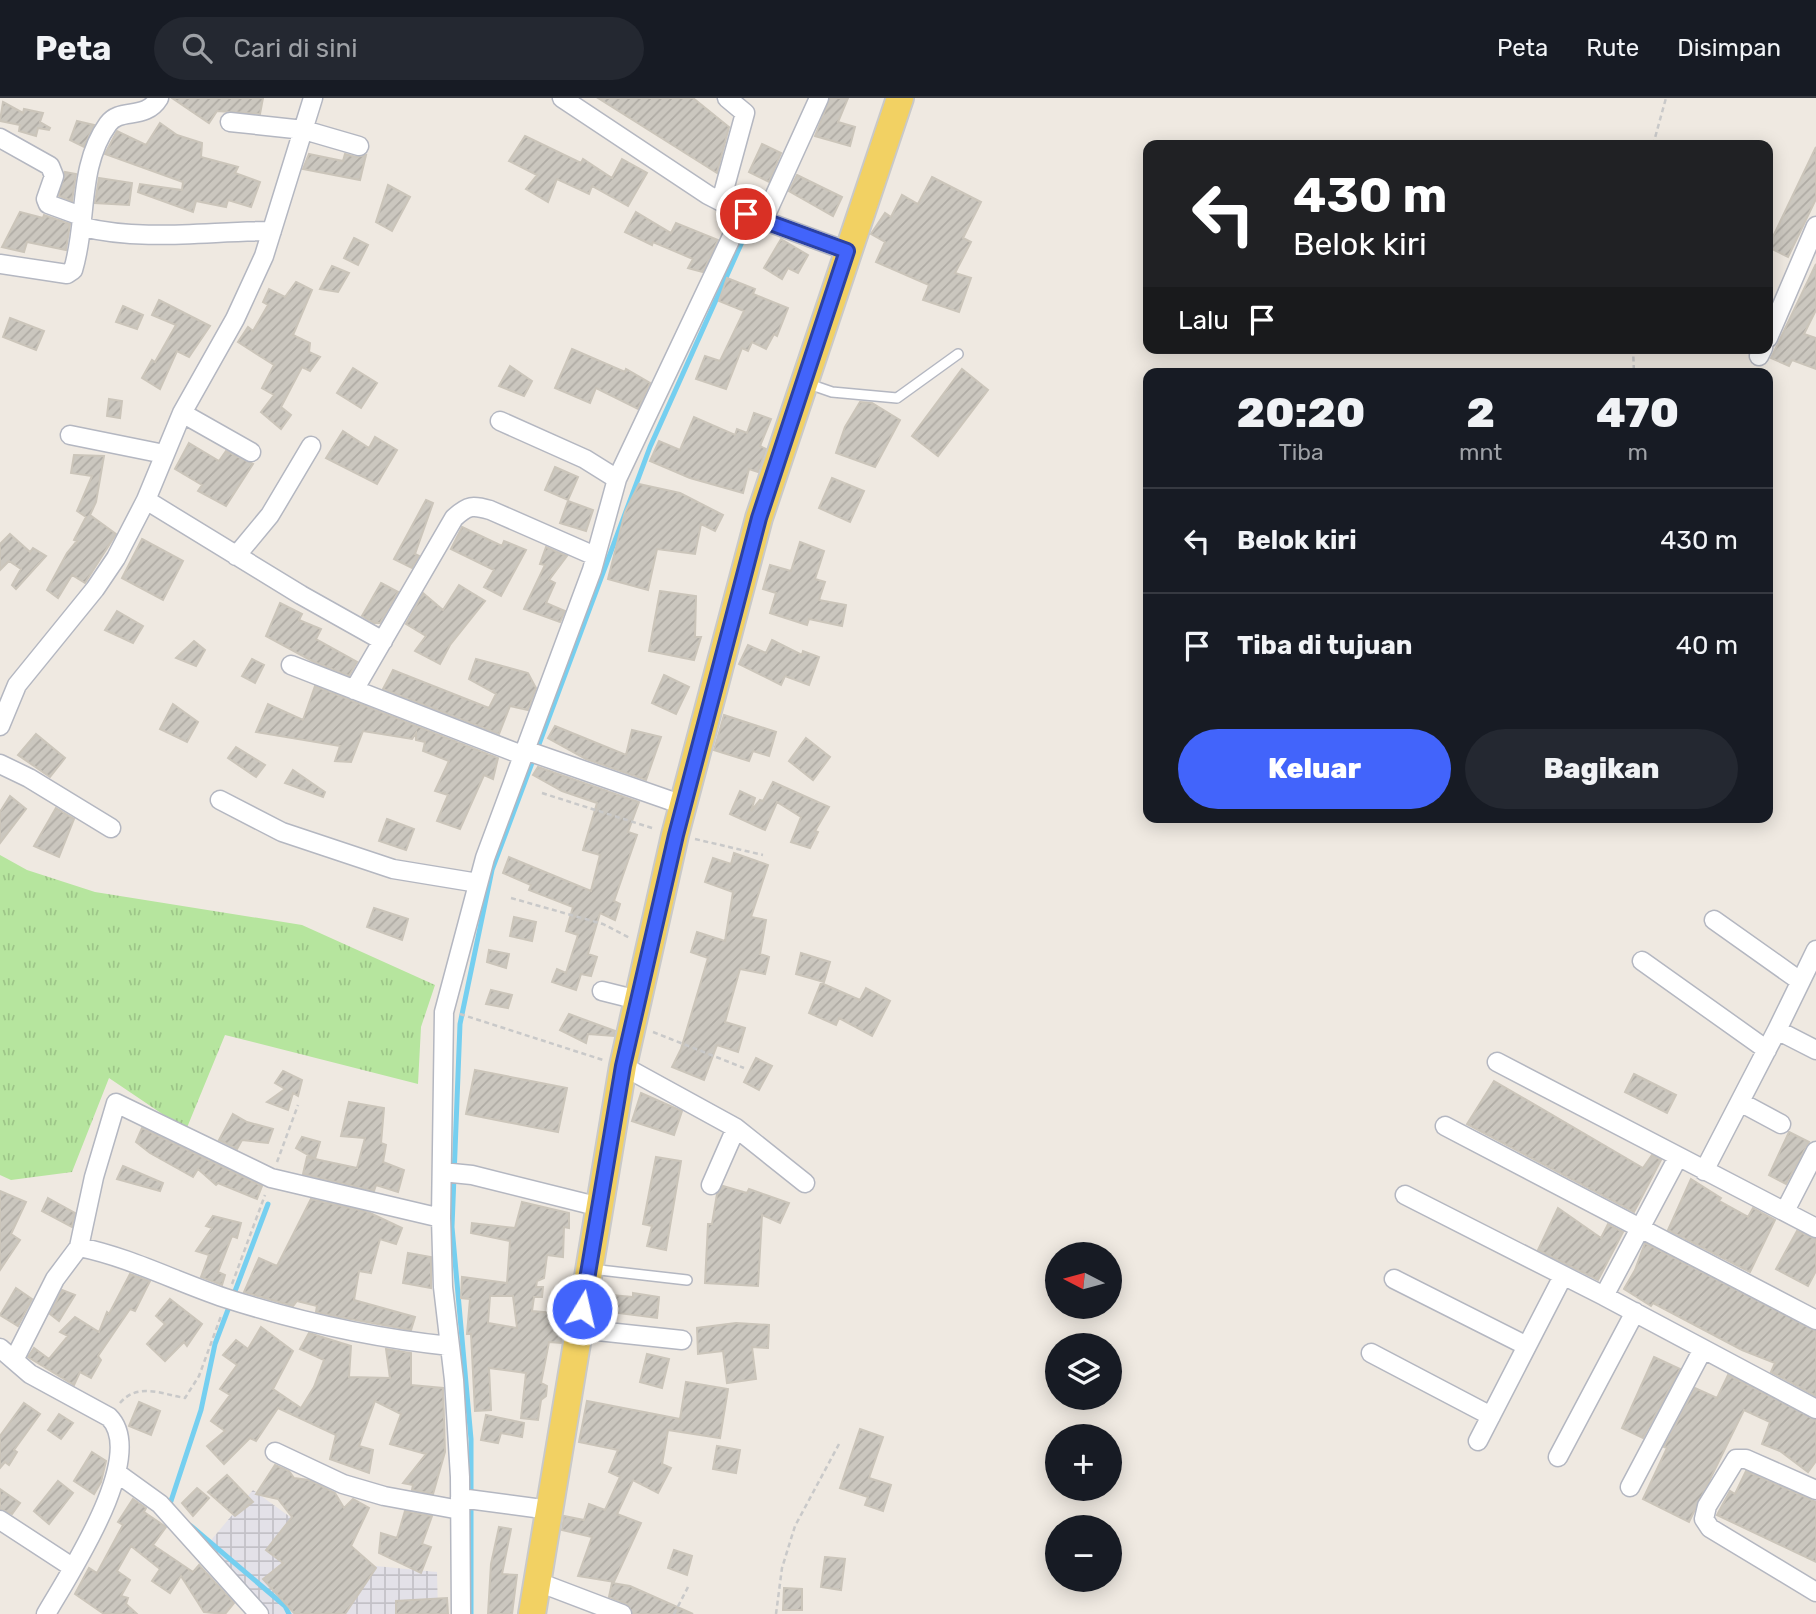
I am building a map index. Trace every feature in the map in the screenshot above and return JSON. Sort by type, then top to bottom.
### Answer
[{"type":"main road","points":[[532,1614],[623,1066],[683,805],[759,518],[900,98]]},
{"type":"street","points":[[0,264],[66,274],[73,270],[88,176],[107,125],[120,116],[147,111],[159,98]]},
{"type":"street","points":[[0,726],[18,685],[95,589],[146,500],[183,413],[234,319],[272,231],[313,98]]},
{"type":"street","points":[[562,98],[674,175],[721,201],[847,251]]},
{"type":"street","points":[[721,201],[750,105],[727,98]]},
{"type":"street","points":[[461,1614],[460,1504],[440,1218],[447,1172],[444,1012],[478,883],[595,556],[617,480],[819,98]]},
{"type":"street","points":[[230,122],[304,130],[359,146]]},
{"type":"street","points":[[0,138],[50,166],[54,176],[46,199],[48,204],[104,232],[148,235],[272,231]]},
{"type":"street","points":[[1773,326],[1816,226]]},
{"type":"street","points":[[183,413],[251,452]]},
{"type":"street","points":[[499,421],[585,459],[617,480]]},
{"type":"street","points":[[70,435],[164,454]]},
{"type":"street","points":[[236,556],[270,515],[312,446]]},
{"type":"street","points":[[146,500],[236,556],[383,641]]},
{"type":"street","points":[[354,690],[454,518],[464,508],[473,505],[490,510],[595,556]]},
{"type":"street","points":[[291,665],[523,753],[683,805]]},
{"type":"street","points":[[0,764],[111,828]]},
{"type":"street","points":[[220,800],[282,832],[393,869],[478,883]]},
{"type":"street","points":[[1714,920],[1800,981]]},
{"type":"street","points":[[1704,1171],[1816,950]]},
{"type":"street","points":[[1642,961],[1767,1049]]},
{"type":"street","points":[[602,991],[636,1013]]},
{"type":"street","points":[[1777,1030],[1816,1051]]},
{"type":"street","points":[[1497,1062],[1816,1228]]},
{"type":"street","points":[[623,1066],[736,1128],[805,1183]]},
{"type":"street","points":[[1740,1102],[1781,1124]]},
{"type":"street","points":[[14,1360],[55,1279],[79,1247],[94,1177],[116,1103],[271,1178],[440,1218]]},
{"type":"street","points":[[1446,1126],[1816,1320]]},
{"type":"street","points":[[712,1185],[736,1128]]},
{"type":"street","points":[[1785,1211],[1816,1151]]},
{"type":"street","points":[[1604,1296],[1678,1157]]},
{"type":"street","points":[[447,1172],[472,1175],[600,1207]]},
{"type":"street","points":[[1405,1195],[1635,1312],[1816,1409]]},
{"type":"street","points":[[79,1247],[111,1255],[180,1282],[305,1323],[359,1335],[450,1346]]},
{"type":"street","points":[[1479,1441],[1563,1276]]},
{"type":"street","points":[[1394,1279],[1527,1346]]},
{"type":"street","points":[[1558,1457],[1635,1312]]},
{"type":"street","points":[[579,1329],[682,1340]]},
{"type":"street","points":[[0,1348],[30,1374],[109,1416],[117,1425],[120,1438],[117,1473],[107,1502],[46,1614]]},
{"type":"street","points":[[1630,1487],[1703,1349]]},
{"type":"street","points":[[1371,1353],[1491,1416]]},
{"type":"street","points":[[275,1452],[343,1484],[384,1496],[550,1510]]},
{"type":"street","points":[[1816,1490],[1746,1460],[1736,1459],[1704,1513],[1705,1523],[1710,1528],[1816,1592]]},
{"type":"street","points":[[117,1473],[159,1504],[258,1614]]},
{"type":"street","points":[[0,1520],[72,1567]]},
{"type":"street","points":[[538,1582],[622,1614]]},
{"type":"lane","points":[[804,383],[832,391],[897,398],[958,354]]},
{"type":"lane","points":[[589,1269],[687,1280]]},
{"type":"path","points":[[1654,140],[1666,98]]},
{"type":"path","points":[[542,793],[676,835],[763,855]]},
{"type":"path","points":[[511,898],[603,924],[649,947]]},
{"type":"path","points":[[636,1013],[744,1068]]},
{"type":"path","points":[[462,1014],[623,1066]]},
{"type":"path","points":[[776,1614],[782,1568],[795,1525],[839,1444]]},
{"type":"path","points":[[674,1614],[688,1587]]},
{"type":"shaded area","points":[[253,1490],[355,1564],[437,1572],[438,1614],[264,1614],[197,1557]]},
{"type":"green space","points":[[0,855],[27,870],[95,892],[302,925],[435,985],[421,1027],[418,1084],[225,1035],[186,1130],[109,1078],[72,1172],[11,1180],[0,1175]]},
{"type":"building","points":[[172,98],[263,98],[260,114],[217,111],[209,123]]},
{"type":"building","points":[[598,98],[693,98],[729,127],[717,173]]},
{"type":"building","points":[[830,98],[848,98],[838,122],[855,127],[850,146],[815,136]]},
{"type":"building","points":[[3,102],[23,113],[24,109],[43,113],[40,122],[50,128],[49,130],[38,128],[36,136],[19,131],[20,125],[0,121]]},
{"type":"building","points":[[77,121],[94,125],[84,147],[70,140]]},
{"type":"building","points":[[160,123],[177,135],[202,143],[201,157],[238,167],[235,173],[260,182],[251,207],[228,200],[226,207],[196,201],[193,212],[138,192],[140,184],[182,190],[183,182],[105,154],[117,131],[146,145]]},
{"type":"building","points":[[525,136],[581,163],[583,159],[612,178],[622,159],[647,173],[628,206],[592,186],[589,194],[557,179],[548,202],[526,189],[537,175],[509,161]]},
{"type":"building","points":[[762,144],[781,153],[769,182],[749,172]]},
{"type":"building","points":[[1816,147],[1816,199],[1788,257],[1773,250],[1773,237]]},
{"type":"building","points":[[309,154],[343,161],[345,154],[356,157],[366,155],[360,180],[303,169]]},
{"type":"building","points":[[65,172],[76,174],[72,201],[59,196]]},
{"type":"building","points":[[797,175],[842,197],[833,216],[789,191]]},
{"type":"building","points":[[932,177],[981,202],[963,238],[971,242],[955,273],[971,278],[959,312],[923,300],[929,285],[876,262],[885,242],[871,234],[885,213],[891,217],[902,195],[918,204]]},
{"type":"building","points":[[99,178],[132,183],[129,205],[95,203]]},
{"type":"building","points":[[388,185],[410,197],[392,231],[376,222]]},
{"type":"building","points":[[20,212],[43,218],[44,215],[70,224],[66,250],[27,242],[24,252],[2,247]]},
{"type":"building","points":[[636,212],[671,233],[676,223],[718,240],[703,272],[688,268],[693,259],[653,242],[652,245],[625,232]]},
{"type":"building","points":[[354,238],[368,245],[358,265],[344,258]]},
{"type":"building","points":[[781,239],[808,255],[798,273],[788,268],[782,279],[764,268]]},
{"type":"building","points":[[1816,264],[1816,310],[1804,334],[1816,338],[1816,369],[1792,360],[1789,366],[1771,358]]},
{"type":"building","points":[[332,266],[349,273],[338,292],[320,289]]},
{"type":"building","points":[[727,278],[755,289],[753,294],[788,308],[777,336],[774,334],[766,349],[752,342],[748,351],[742,348],[726,389],[696,379],[705,356],[720,361],[744,311],[719,301]]},
{"type":"building","points":[[296,282],[312,290],[293,335],[310,343],[309,352],[320,357],[310,371],[302,367],[281,407],[291,415],[281,429],[261,412],[274,395],[262,388],[274,365],[238,342],[248,327],[253,331],[268,305],[263,302],[269,289],[285,297]]},
{"type":"building","points":[[159,300],[210,326],[189,357],[177,351],[160,389],[142,378],[152,360],[155,362],[176,325],[152,315]]},
{"type":"building","points":[[123,306],[143,315],[137,329],[116,322]]},
{"type":"building","points":[[10,318],[44,331],[36,350],[3,337]]},
{"type":"building","points":[[572,349],[625,372],[626,369],[650,383],[638,409],[596,388],[590,403],[555,388]]},
{"type":"building","points":[[510,366],[532,381],[524,396],[499,386]]},
{"type":"building","points":[[353,368],[377,383],[361,408],[337,393]]},
{"type":"building","points":[[962,369],[988,390],[938,456],[912,436]]},
{"type":"building","points":[[109,399],[122,401],[120,418],[107,416]]},
{"type":"building","points":[[860,402],[872,403],[900,420],[875,467],[836,453],[845,427]]},
{"type":"building","points":[[754,413],[771,419],[760,446],[766,449],[758,472],[749,469],[743,493],[690,478],[650,461],[659,441],[680,450],[694,417],[735,435],[737,429],[747,433]]},
{"type":"building","points":[[343,431],[369,448],[375,437],[397,450],[377,484],[326,458]]},
{"type":"building","points":[[189,443],[219,461],[226,451],[253,464],[226,506],[198,491],[202,485],[175,469]]},
{"type":"building","points":[[74,455],[104,456],[96,502],[90,515],[116,534],[85,583],[72,575],[58,598],[47,590],[67,553],[77,541],[74,540],[86,517],[77,511],[92,476],[71,473]]},
{"type":"building","points":[[555,467],[578,477],[568,500],[545,490]]},
{"type":"building","points":[[832,478],[864,491],[850,522],[819,508]]},
{"type":"building","points":[[639,484],[680,493],[723,515],[715,531],[701,524],[695,554],[657,549],[648,590],[608,579],[625,512]]},
{"type":"building","points":[[426,500],[433,503],[415,554],[419,556],[412,568],[394,559]]},
{"type":"building","points":[[568,501],[593,510],[586,531],[560,523]]},
{"type":"building","points":[[462,527],[502,546],[504,541],[526,550],[501,596],[484,587],[494,570],[451,549]]},
{"type":"building","points":[[10,534],[30,552],[33,548],[46,556],[16,589],[12,585],[21,569],[9,561],[0,570],[0,544]]},
{"type":"building","points":[[142,539],[183,561],[163,600],[122,578]]},
{"type":"building","points":[[800,542],[824,551],[815,579],[825,582],[819,600],[846,605],[842,626],[809,619],[807,625],[770,613],[776,593],[763,589],[770,565],[791,571]]},
{"type":"building","points":[[546,547],[567,556],[549,580],[555,583],[546,603],[565,611],[560,622],[524,609],[545,565],[540,564]]},
{"type":"building","points":[[381,583],[398,592],[380,623],[374,623],[362,616]]},
{"type":"building","points":[[459,585],[485,601],[450,645],[440,664],[415,651],[426,636],[406,624],[423,593],[443,610]]},
{"type":"building","points":[[660,591],[696,596],[695,637],[701,637],[694,660],[649,651]]},
{"type":"building","points":[[280,603],[302,614],[299,620],[321,629],[316,639],[357,662],[349,676],[314,662],[266,636]]},
{"type":"building","points":[[117,611],[143,626],[133,643],[105,630]]},
{"type":"building","points":[[772,640],[802,655],[803,651],[819,657],[809,685],[785,676],[781,685],[739,664],[748,645],[766,653]]},
{"type":"building","points":[[194,641],[205,650],[196,666],[176,658]]},
{"type":"building","points":[[252,659],[264,665],[255,683],[242,676]]},
{"type":"building","points":[[476,659],[528,673],[536,688],[528,710],[510,706],[499,734],[383,689],[393,670],[489,708],[496,694],[469,679]]},
{"type":"building","points":[[664,675],[689,687],[676,714],[652,703]]},
{"type":"building","points":[[315,686],[498,758],[493,779],[484,775],[460,829],[437,821],[448,795],[435,791],[449,761],[423,751],[425,742],[416,740],[416,733],[412,739],[363,731],[351,762],[335,761],[340,746],[256,732],[268,704],[303,720]]},
{"type":"building","points":[[173,704],[198,722],[187,742],[160,729]]},
{"type":"building","points":[[724,715],[776,732],[769,756],[753,751],[749,761],[714,750]]},
{"type":"building","points":[[555,726],[626,755],[632,730],[661,737],[646,780],[586,759],[548,738]]},
{"type":"building","points":[[36,734],[65,758],[50,777],[18,755]]},
{"type":"building","points":[[806,738],[830,757],[813,780],[789,761]]},
{"type":"building","points":[[236,747],[265,765],[256,777],[228,758]]},
{"type":"building","points":[[538,767],[639,802],[628,832],[637,835],[614,901],[620,904],[615,920],[600,913],[588,954],[597,957],[591,976],[581,974],[576,990],[552,982],[557,969],[566,973],[578,935],[566,931],[573,907],[529,890],[531,885],[503,873],[509,857],[591,891],[600,855],[583,850],[597,803],[562,791],[533,775]]},
{"type":"building","points":[[293,770],[325,792],[323,797],[285,783]]},
{"type":"building","points":[[773,782],[829,807],[815,831],[818,832],[810,848],[791,842],[801,817],[777,802],[765,830],[730,814],[740,791],[755,798],[751,811],[760,800],[763,801]]},
{"type":"building","points":[[10,796],[26,809],[0,843],[0,812]]},
{"type":"building","points":[[56,808],[74,819],[59,857],[34,846]]},
{"type":"building","points":[[387,819],[414,829],[406,850],[379,841]]},
{"type":"building","points":[[734,853],[768,865],[751,917],[766,920],[760,954],[769,957],[765,974],[740,969],[725,1022],[745,1028],[738,1052],[717,1045],[704,1080],[672,1067],[681,1049],[708,958],[691,952],[697,932],[725,941],[733,892],[705,882],[713,858],[731,864]]},
{"type":"building","points":[[374,908],[408,919],[402,940],[367,927]]},
{"type":"building","points":[[514,917],[536,922],[532,941],[510,936]]},
{"type":"building","points":[[489,950],[509,954],[506,968],[487,962]]},
{"type":"building","points":[[801,953],[830,962],[824,982],[796,974]]},
{"type":"building","points":[[821,983],[860,1000],[866,988],[890,1001],[872,1036],[839,1018],[836,1025],[809,1013]]},
{"type":"building","points":[[491,990],[512,995],[508,1008],[486,1004]]},
{"type":"building","points":[[569,1014],[615,1031],[614,1036],[588,1034],[586,1043],[560,1030]]},
{"type":"building","points":[[756,1058],[772,1066],[759,1090],[744,1082]]},
{"type":"building","points":[[475,1070],[567,1088],[558,1132],[466,1114]]},
{"type":"building","points":[[283,1071],[302,1080],[298,1096],[293,1093],[288,1110],[267,1102],[285,1089],[275,1083]]},
{"type":"building","points":[[1634,1074],[1676,1095],[1667,1113],[1625,1092]]},
{"type":"building","points":[[1494,1081],[1643,1168],[1652,1155],[1661,1160],[1634,1212],[1467,1124]]},
{"type":"building","points":[[641,1093],[682,1111],[674,1135],[632,1121]]},
{"type":"building","points":[[349,1102],[384,1108],[381,1143],[386,1145],[383,1162],[404,1170],[398,1192],[376,1185],[374,1191],[303,1174],[307,1157],[357,1168],[365,1138],[341,1136]]},
{"type":"building","points":[[233,1114],[247,1122],[273,1129],[268,1143],[242,1140],[237,1149],[219,1140]]},
{"type":"building","points":[[142,1128],[262,1186],[257,1199],[218,1183],[216,1185],[198,1169],[193,1177],[150,1153],[136,1142]]},
{"type":"building","points":[[1789,1132],[1809,1142],[1786,1184],[1769,1175]]},
{"type":"building","points":[[302,1137],[320,1142],[315,1159],[296,1148]]},
{"type":"building","points":[[656,1157],[681,1161],[666,1250],[647,1246],[652,1226],[643,1224]]},
{"type":"building","points":[[123,1166],[163,1183],[160,1191],[117,1179]]},
{"type":"building","points":[[1691,1179],[1721,1198],[1719,1201],[1748,1217],[1753,1208],[1775,1220],[1750,1272],[1668,1230]]},
{"type":"building","points":[[723,1186],[747,1193],[749,1189],[789,1203],[780,1223],[762,1215],[758,1286],[705,1283],[708,1224],[712,1224],[717,1194]]},
{"type":"building","points":[[0,1191],[26,1202],[11,1234],[20,1240],[0,1270]]},
{"type":"building","points":[[48,1198],[75,1213],[72,1227],[42,1211]]},
{"type":"building","points":[[311,1199],[368,1212],[402,1228],[396,1244],[380,1239],[371,1273],[359,1271],[354,1300],[415,1317],[411,1330],[316,1312],[317,1306],[297,1301],[293,1306],[244,1292],[259,1258],[277,1266]]},
{"type":"building","points":[[522,1202],[569,1213],[569,1228],[564,1227],[563,1257],[547,1255],[544,1278],[537,1281],[536,1287],[543,1287],[542,1297],[534,1297],[532,1311],[566,1314],[561,1343],[549,1342],[541,1383],[547,1386],[546,1396],[541,1400],[538,1420],[521,1418],[526,1373],[489,1368],[491,1410],[475,1411],[471,1334],[467,1334],[470,1299],[461,1298],[462,1277],[507,1283],[510,1241],[471,1233],[472,1223],[515,1228]],"holes":[[[490,1296],[513,1296],[517,1328],[488,1323]]]},
{"type":"building","points":[[1558,1208],[1601,1238],[1608,1224],[1623,1232],[1598,1280],[1538,1250]]},
{"type":"building","points":[[213,1216],[241,1223],[237,1238],[232,1236],[218,1272],[225,1275],[222,1285],[201,1277],[209,1255],[196,1251],[212,1228],[206,1226]]},
{"type":"building","points":[[1797,1231],[1816,1239],[1816,1271],[1808,1286],[1776,1269]]},
{"type":"building","points":[[1645,1243],[1816,1331],[1816,1396],[1771,1372],[1775,1363],[1742,1350],[1653,1303],[1651,1306],[1624,1289],[1635,1270]]},
{"type":"building","points":[[408,1253],[431,1257],[431,1288],[403,1283]]},
{"type":"building","points":[[130,1274],[150,1281],[135,1311],[130,1309],[98,1356],[101,1360],[91,1378],[80,1372],[74,1385],[28,1357],[34,1348],[49,1359],[68,1336],[60,1332],[75,1317],[99,1332],[107,1312],[109,1314]]},
{"type":"building","points":[[16,1288],[32,1299],[18,1326],[0,1315]]},
{"type":"building","points":[[62,1290],[75,1295],[59,1321],[50,1314]]},
{"type":"building","points":[[633,1293],[659,1297],[657,1318],[610,1312],[612,1295],[633,1297]]},
{"type":"building","points":[[170,1299],[202,1324],[187,1346],[184,1342],[165,1361],[147,1344],[165,1324],[156,1316]]},
{"type":"building","points":[[736,1323],[769,1325],[768,1348],[752,1347],[756,1379],[727,1383],[723,1351],[698,1354],[697,1328]]},
{"type":"building","points":[[261,1327],[293,1351],[273,1389],[301,1408],[314,1387],[324,1360],[300,1349],[309,1333],[351,1346],[349,1377],[390,1378],[386,1349],[411,1353],[411,1385],[443,1388],[445,1452],[433,1494],[412,1490],[413,1485],[403,1483],[426,1454],[390,1444],[401,1414],[375,1401],[359,1446],[373,1450],[369,1473],[330,1459],[336,1435],[278,1408],[256,1441],[250,1438],[224,1464],[207,1446],[225,1431],[211,1421],[230,1395],[220,1389],[237,1365],[223,1355],[236,1340],[248,1349]]},
{"type":"building","points":[[647,1354],[669,1359],[662,1388],[640,1382]]},
{"type":"building","points":[[1654,1357],[1680,1369],[1643,1438],[1622,1428]]},
{"type":"building","points":[[1728,1375],[1816,1420],[1816,1461],[1808,1472],[1780,1451],[1762,1444],[1770,1422],[1744,1410],[1689,1522],[1643,1499],[1667,1448],[1664,1447],[1695,1388],[1717,1398]]},
{"type":"building","points":[[686,1382],[728,1389],[720,1438],[668,1430],[662,1464],[671,1468],[658,1493],[633,1480],[617,1514],[641,1523],[614,1582],[578,1576],[592,1537],[562,1530],[564,1516],[584,1520],[589,1504],[605,1510],[620,1477],[609,1472],[618,1450],[579,1442],[587,1401],[680,1419]]},
{"type":"building","points":[[139,1402],[160,1411],[151,1435],[129,1426]]},
{"type":"building","points":[[24,1403],[40,1414],[14,1450],[17,1452],[9,1465],[5,1462],[0,1468],[0,1436]]},
{"type":"building","points":[[59,1414],[73,1423],[61,1439],[48,1430]]},
{"type":"building","points":[[486,1415],[524,1423],[522,1437],[501,1433],[498,1443],[481,1440]]},
{"type":"building","points":[[860,1429],[883,1437],[869,1478],[891,1485],[883,1511],[865,1505],[868,1497],[840,1488]]},
{"type":"building","points":[[717,1446],[740,1450],[736,1473],[713,1469]]},
{"type":"building","points":[[92,1452],[106,1461],[101,1482],[94,1494],[74,1481]]},
{"type":"building","points":[[275,1465],[289,1471],[294,1478],[309,1480],[335,1493],[344,1508],[353,1499],[369,1508],[351,1546],[376,1568],[345,1614],[295,1614],[263,1579],[283,1563],[266,1550],[292,1517],[278,1499],[256,1494]]},
{"type":"building","points":[[1746,1471],[1816,1502],[1816,1562],[1717,1515],[1730,1491],[1735,1494]]},
{"type":"building","points":[[227,1475],[253,1502],[235,1516],[208,1492]]},
{"type":"building","points":[[58,1481],[73,1493],[49,1524],[34,1511]]},
{"type":"building","points":[[197,1488],[209,1498],[193,1516],[182,1503]]},
{"type":"building","points":[[0,1489],[20,1503],[12,1514],[0,1509]]},
{"type":"building","points":[[133,1499],[146,1508],[144,1512],[166,1527],[153,1545],[193,1572],[199,1565],[234,1603],[225,1614],[204,1612],[181,1576],[170,1593],[152,1581],[160,1569],[131,1546],[117,1571],[130,1580],[121,1596],[128,1598],[126,1604],[137,1614],[104,1614],[75,1594],[89,1568],[97,1573],[123,1525],[118,1522]]},
{"type":"building","points":[[405,1511],[432,1516],[422,1544],[431,1547],[421,1573],[379,1553],[381,1533],[397,1538]]},
{"type":"building","points":[[499,1527],[511,1529],[502,1574],[517,1575],[512,1614],[488,1614],[491,1564]]},
{"type":"building","points":[[674,1550],[692,1556],[687,1575],[668,1568]]},
{"type":"building","points":[[825,1557],[845,1559],[841,1590],[821,1587]]},
{"type":"building","points":[[612,1583],[630,1586],[693,1614],[633,1614],[627,1604],[609,1597]]},
{"type":"building","points":[[784,1588],[802,1589],[802,1610],[783,1610]]},
{"type":"building","points":[[447,1598],[448,1614],[396,1614],[396,1601]]},
{"type":"waterway","points":[[471,1614],[471,1439],[452,1227],[460,1024],[492,870],[650,447],[742,242],[757,223]]},
{"type":"waterway","points":[[172,1506],[170,1504],[201,1410],[215,1344],[268,1204]]},
{"type":"waterway","points":[[191,1526],[285,1606],[289,1614]]},
{"type":"route","points":[[582,1309],[623,1066],[676,835],[759,518],[847,251],[775,222],[746,214]]}]
